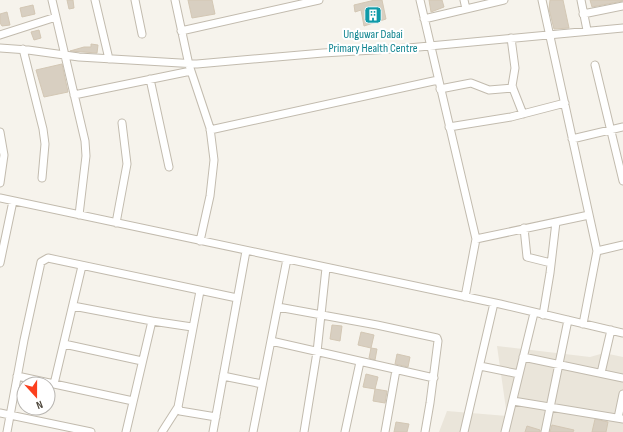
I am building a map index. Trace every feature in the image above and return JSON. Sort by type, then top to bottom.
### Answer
[{"type":"street","points":[[52,0],[85,141],[86,156],[79,215]]},
{"type":"street","points":[[95,0],[109,59]]},
{"type":"street","points":[[135,0],[142,34]]},
{"type":"street","points":[[174,0],[190,68],[210,130],[214,160],[210,196],[200,241]]},
{"type":"street","points":[[181,31],[307,1],[319,0]]},
{"type":"street","points":[[420,0],[476,239],[465,297]]},
{"type":"street","points":[[464,0],[466,9]]},
{"type":"street","points":[[424,19],[504,0]]},
{"type":"street","points":[[542,0],[598,251],[583,324]]},
{"type":"street","points":[[581,0],[587,30]]},
{"type":"street","points":[[583,14],[623,6]]},
{"type":"street","points":[[0,35],[56,17]]},
{"type":"street","points":[[74,95],[150,79],[190,68],[587,30],[623,28]]},
{"type":"street","points":[[511,38],[515,68],[513,88],[523,114]]},
{"type":"street","points":[[0,48],[23,49],[64,56],[109,59],[190,68]]},
{"type":"street","points":[[23,49],[43,129],[45,144],[42,178]]},
{"type":"street","points":[[595,65],[610,130],[622,170],[623,181]]},
{"type":"street","points":[[150,79],[169,167]]},
{"type":"street","points":[[210,130],[438,80]]},
{"type":"street","points":[[440,89],[471,83],[489,90],[513,88]]},
{"type":"street","points":[[449,127],[523,114],[565,103]]},
{"type":"street","points":[[116,223],[127,164],[122,123]]},
{"type":"street","points":[[572,139],[623,127]]},
{"type":"street","points":[[0,132],[4,155],[0,183]]},
{"type":"street","points":[[0,198],[494,303],[623,332]]},
{"type":"street","points":[[0,262],[12,201]]},
{"type":"street","points":[[476,239],[589,215]]},
{"type":"street","points":[[543,315],[556,222]]},
{"type":"street","points":[[524,228],[527,257],[551,263]]},
{"type":"street","points":[[598,251],[623,245]]},
{"type":"street","points":[[213,432],[246,251]]},
{"type":"street","points":[[17,376],[41,262],[48,258],[237,298]]},
{"type":"street","points":[[253,432],[288,259]]},
{"type":"street","points":[[56,376],[82,266]]},
{"type":"street","points":[[304,432],[317,352],[326,268]]},
{"type":"street","points":[[162,432],[178,407],[200,291]]},
{"type":"street","points":[[464,432],[494,303]]},
{"type":"street","points":[[73,306],[192,327]]},
{"type":"street","points":[[278,307],[321,316],[377,324],[437,338],[438,341],[434,378],[424,432]]},
{"type":"street","points":[[505,432],[534,312]]},
{"type":"street","points":[[545,432],[568,320]]},
{"type":"street","points":[[126,432],[152,321]]},
{"type":"street","points":[[601,373],[611,330]]},
{"type":"street","points":[[271,341],[434,378]]},
{"type":"street","points":[[64,344],[142,361]]},
{"type":"street","points":[[523,357],[623,378]]},
{"type":"street","points":[[345,432],[360,362]]},
{"type":"street","points":[[480,366],[519,374]]},
{"type":"street","points":[[384,432],[396,370]]},
{"type":"street","points":[[223,376],[262,384]]},
{"type":"street","points":[[7,432],[16,382]]},
{"type":"street","points":[[56,384],[133,401]]},
{"type":"street","points":[[513,401],[620,419],[623,394]]},
{"type":"street","points":[[178,407],[180,411],[216,417]]},
{"type":"street","points":[[0,413],[91,432]]},
{"type":"shaded area","points":[[497,346],[590,357],[604,353],[623,357],[623,432],[439,432],[447,411],[507,416]]},
{"type":"building","points":[[67,0],[73,0],[74,8],[69,9]]},
{"type":"building","points":[[188,0],[212,0],[215,14],[192,18]]},
{"type":"building","name":"Unguwar Dabai Primary Health Centre","points":[[375,0],[382,0],[386,19],[364,26],[361,10],[355,12],[354,5]]},
{"type":"building","points":[[429,0],[442,0],[444,7],[431,12]]},
{"type":"building","points":[[550,0],[563,0],[569,28],[554,29],[549,9]]},
{"type":"building","points":[[590,0],[623,0],[623,1],[592,7]]},
{"type":"building","points":[[33,5],[35,14],[22,17],[20,8]]},
{"type":"building","points":[[7,12],[10,25],[2,26],[0,23],[0,14]]},
{"type":"building","points":[[39,30],[41,38],[34,40],[31,32]]},
{"type":"building","points":[[91,44],[98,45],[97,53],[70,51],[84,47],[91,47]]},
{"type":"building","points":[[62,64],[68,92],[44,97],[36,70]]},
{"type":"building","points":[[332,325],[342,326],[340,341],[330,339]]},
{"type":"building","points":[[361,332],[374,335],[371,348],[358,345]]},
{"type":"building","points":[[371,348],[377,349],[375,360],[369,358]]},
{"type":"building","points":[[397,354],[410,357],[408,367],[395,364]]},
{"type":"building","points":[[366,374],[378,377],[375,389],[363,387]]},
{"type":"building","points":[[375,389],[387,391],[385,403],[373,401]]},
{"type":"building","points":[[595,419],[608,422],[606,432],[592,432]]},
{"type":"building","points":[[396,422],[409,424],[407,432],[394,432]]},
{"type":"building","points":[[552,425],[574,430],[573,432],[550,432]]},
{"type":"building","points":[[527,426],[540,430],[540,432],[525,432]]},
{"type":"place","name":"Unguwar Dabai Primary Health Centre","points":[[373,15]]}]
